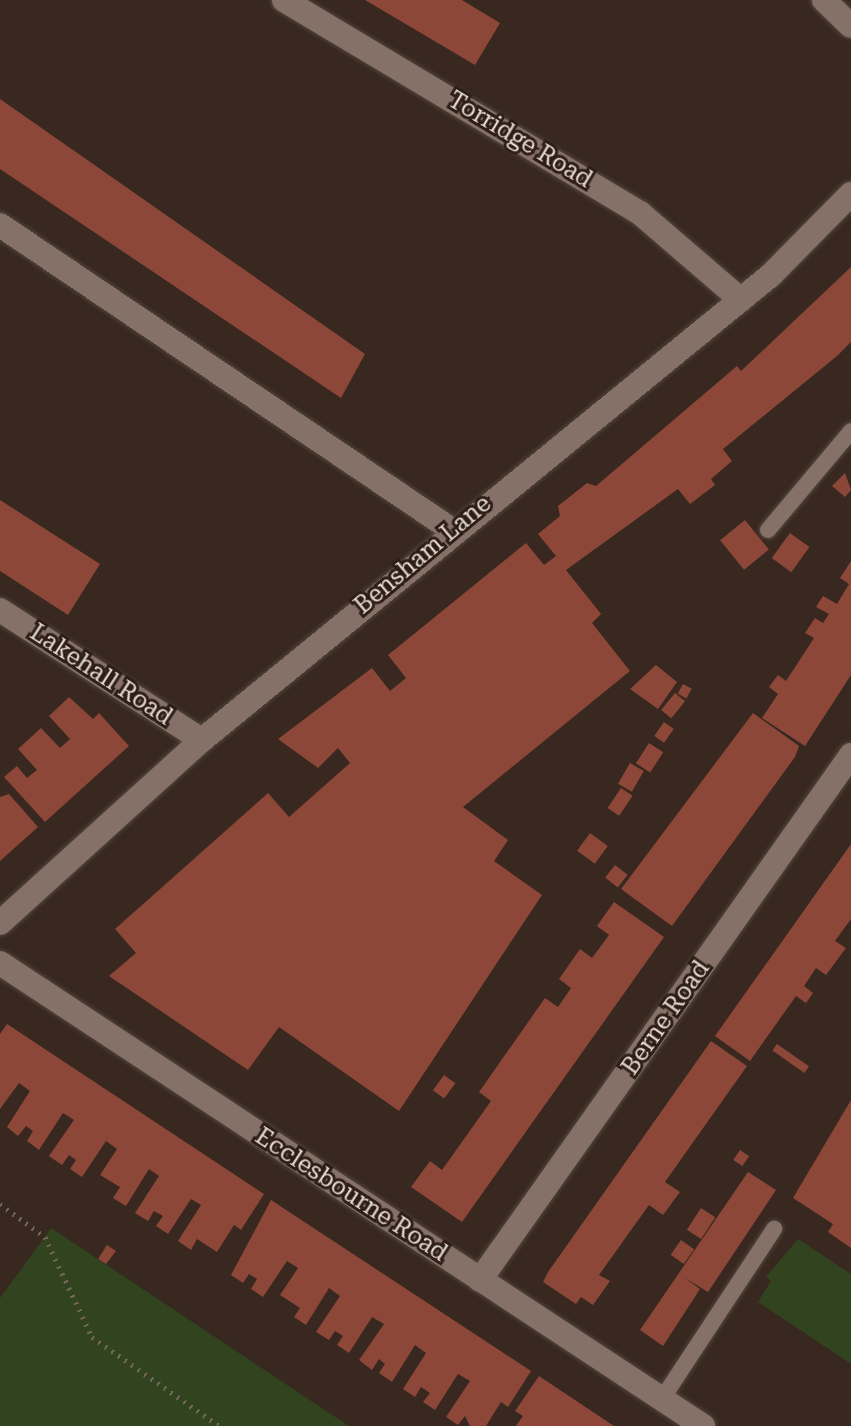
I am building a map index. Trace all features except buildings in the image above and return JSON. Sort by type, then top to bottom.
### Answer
[{"type":"street","name":"Torridge Road","points":[[284,0],[640,213],[741,300]]},
{"type":"street","points":[[824,0],[851,26]]},
{"type":"street","name":"Bensham Lane","points":[[0,923],[202,740],[452,530],[741,300],[851,194]]},
{"type":"street","points":[[0,225],[452,530]]},
{"type":"street","name":"Lakehall Road","points":[[0,610],[202,740]]},
{"type":"street","name":"Berne Road","points":[[480,1280],[851,755]]},
{"type":"street","name":"Ecclesbourne Road","points":[[0,963],[703,1426]]},
{"type":"lane","points":[[768,530],[851,431]]},
{"type":"lane","points":[[662,1399],[774,1229]]},
{"type":"path","points":[[0,1204],[45,1237],[92,1337],[219,1426]]},
{"type":"green space","points":[[51,1228],[349,1426],[0,1426],[0,1298]]},
{"type":"green space","points":[[798,1239],[851,1274],[851,1364],[758,1302],[771,1281],[766,1277]]}]
